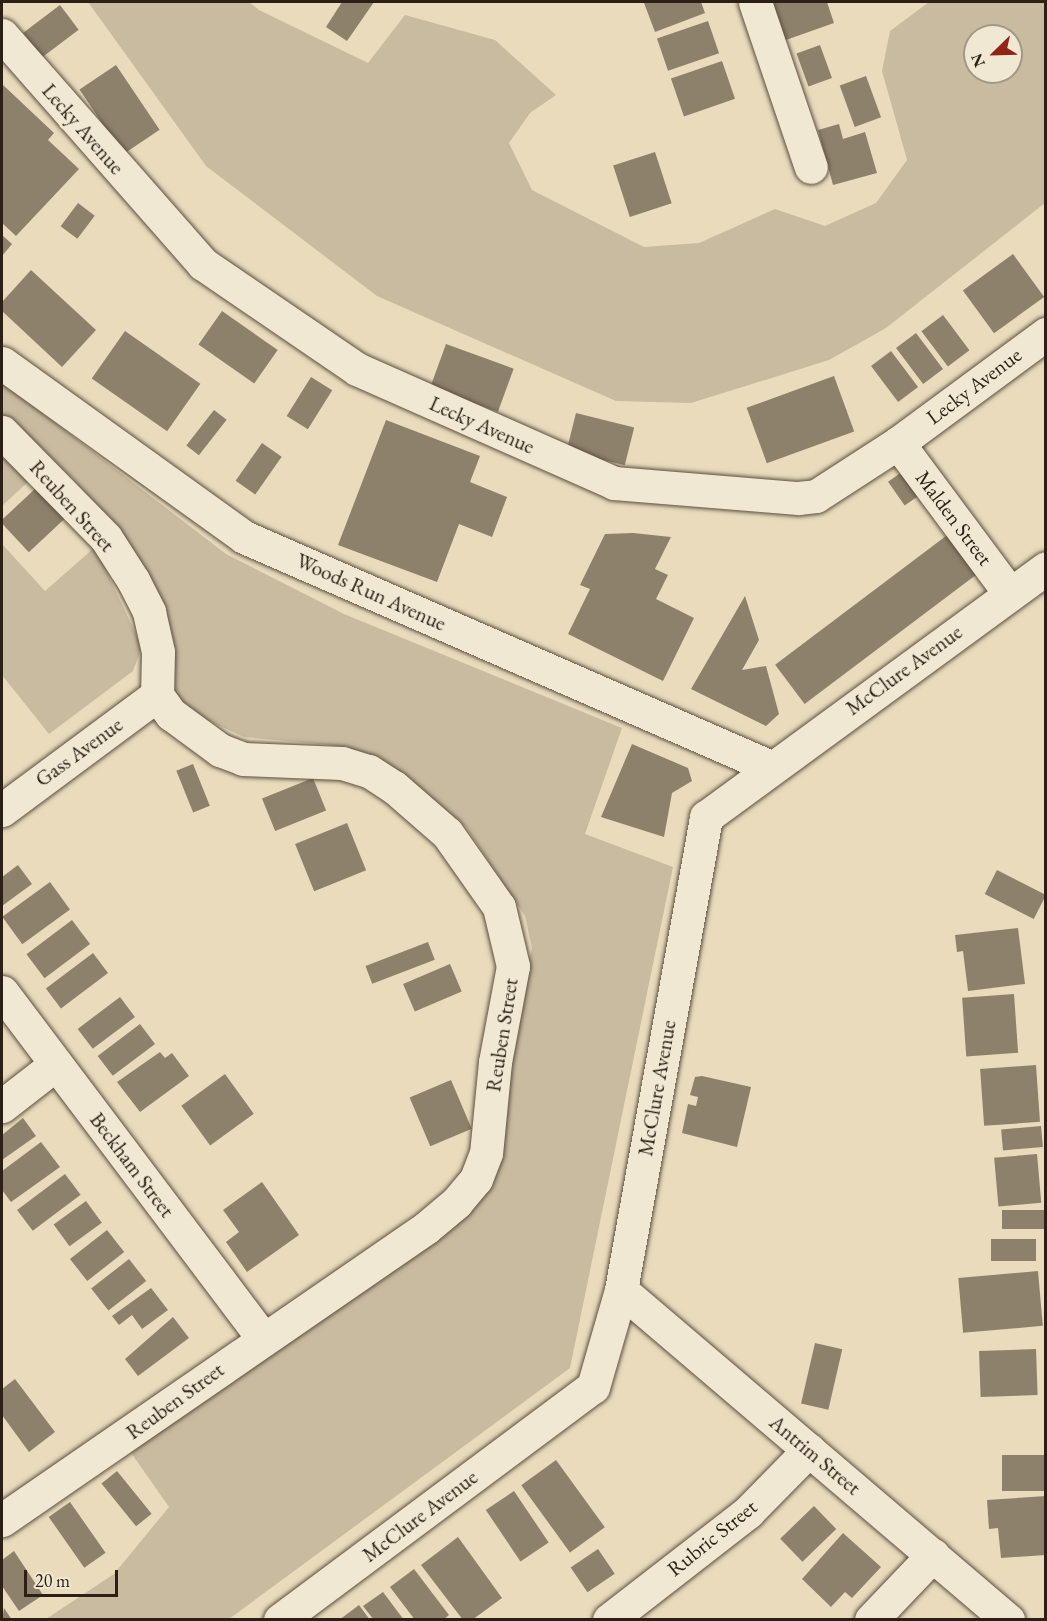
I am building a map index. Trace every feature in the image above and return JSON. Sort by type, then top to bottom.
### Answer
[{"type":"street","points":[[755,2],[811,167]]},
{"type":"street","name":"Lecky Avenue","points":[[2,35],[202,264],[357,369],[625,486],[798,498],[816,496],[830,490],[898,443],[1046,334]]},
{"type":"street","name":"Woods Run Avenue","points":[[2,363],[244,537],[771,767]]},
{"type":"street","name":"Reuben Street","points":[[2,432],[98,530],[133,580],[149,612],[158,652],[157,695],[171,714],[220,750],[243,759],[342,763],[369,771],[394,786],[447,833],[499,908],[513,966],[495,1062],[486,1153],[476,1179],[457,1202],[426,1228],[263,1338],[104,1452],[2,1520]]},
{"type":"street","name":"Malden Street","points":[[898,443],[1010,594]]},
{"type":"street","name":"McClure Avenue","points":[[280,1620],[593,1388],[621,1290],[706,817],[771,767],[1046,568]]},
{"type":"street","name":"Gass Avenue","points":[[2,810],[157,695]]},
{"type":"street","name":"Beckham Street","points":[[2,992],[263,1338]]},
{"type":"street","points":[[2,1106],[56,1064]]},
{"type":"street","name":"Antrim Street","points":[[621,1290],[1008,1620]]},
{"type":"street","name":"Rubric Street","points":[[609,1620],[748,1512],[809,1450]]},
{"type":"street","points":[[871,1620],[933,1555]]},
{"type":"shaded area","points":[[88,2],[249,2],[259,10],[368,63],[405,15],[495,40],[556,95],[530,113],[509,143],[532,190],[644,247],[699,243],[775,209],[825,226],[876,203],[907,160],[882,71],[890,31],[929,2],[1045,2],[1045,203],[886,328],[829,360],[691,403],[616,401],[377,296],[206,166]]},
{"type":"shaded area","points":[[2,382],[226,554],[344,614],[622,728],[585,834],[673,867],[570,1368],[229,1619],[46,1619],[114,1574],[169,1507],[127,1447],[456,1219],[502,1084],[532,948],[525,916],[466,827],[417,785],[377,763],[332,745],[244,737],[188,711],[175,698],[174,666],[161,606],[134,550],[74,480],[2,414]]},
{"type":"shaded area","points":[[2,452],[31,479],[2,506]]},
{"type":"shaded area","points":[[2,544],[45,591],[95,547],[142,647],[133,671],[49,734],[2,675]]},
{"type":"building","points":[[342,2],[374,2],[347,41],[326,27]]},
{"type":"building","points":[[701,2],[705,13],[655,32],[644,3]]},
{"type":"building","points":[[770,2],[827,2],[834,23],[783,41]]},
{"type":"building","points":[[60,5],[79,30],[42,57],[23,33]]},
{"type":"building","points":[[708,21],[719,53],[668,71],[657,39]]},
{"type":"building","points":[[820,45],[832,78],[808,86],[797,54]]},
{"type":"building","points":[[722,61],[735,99],[684,116],[671,79]]},
{"type":"building","points":[[116,65],[160,130],[123,154],[80,90]]},
{"type":"building","points":[[866,76],[881,117],[855,127],[840,86]]},
{"type":"building","points":[[2,84],[54,133],[48,140],[79,169],[16,236],[2,223]]},
{"type":"building","points":[[839,124],[843,139],[865,132],[877,173],[833,185],[818,130]]},
{"type":"building","points":[[655,152],[672,203],[630,217],[613,166]]},
{"type":"building","points":[[78,203],[95,216],[77,239],[61,226]]},
{"type":"building","points":[[2,235],[12,244],[2,256]]},
{"type":"building","points":[[1013,254],[1044,297],[994,333],[963,290]]},
{"type":"building","points":[[31,270],[96,330],[62,367],[2,311],[2,302]]},
{"type":"building","points":[[222,311],[278,350],[254,384],[198,345]]},
{"type":"building","points":[[943,315],[969,350],[948,366],[921,331]]},
{"type":"building","points":[[125,331],[200,384],[167,431],[92,379]]},
{"type":"building","points":[[916,333],[943,369],[923,384],[896,348]]},
{"type":"building","points":[[446,344],[514,369],[498,412],[430,387]]},
{"type":"building","points":[[891,351],[918,387],[898,402],[871,366]]},
{"type":"building","points":[[834,376],[854,431],[767,463],[747,408]]},
{"type":"building","points":[[311,377],[332,390],[308,429],[287,416]]},
{"type":"building","points":[[214,410],[227,420],[199,455],[186,445]]},
{"type":"building","points":[[576,413],[634,428],[625,465],[567,451]]},
{"type":"building","points":[[386,420],[480,456],[470,482],[507,497],[492,537],[459,524],[437,582],[338,545]]},
{"type":"building","points":[[262,443],[282,457],[255,494],[236,481]]},
{"type":"building","points":[[902,472],[919,496],[905,506],[888,482]]},
{"type":"building","points":[[36,488],[65,519],[29,552],[2,523],[2,520]]},
{"type":"building","points":[[633,533],[671,537],[655,569],[668,575],[656,599],[694,618],[663,681],[568,634],[590,589],[580,585],[605,534]]},
{"type":"building","points":[[950,533],[979,572],[805,704],[775,665]]},
{"type":"building","points":[[745,596],[759,640],[742,670],[766,666],[779,714],[766,726],[691,689]]},
{"type":"building","points":[[632,744],[688,768],[692,781],[672,793],[664,837],[601,817]]},
{"type":"building","points":[[193,764],[210,806],[193,812],[176,771]]},
{"type":"building","points":[[313,778],[326,810],[275,831],[262,799]]},
{"type":"building","points":[[347,823],[366,870],[314,891],[295,844]]},
{"type":"building","points":[[18,865],[32,884],[2,906],[2,877]]},
{"type":"building","points":[[997,870],[1046,895],[1034,919],[985,894]]},
{"type":"building","points":[[50,882],[70,910],[22,944],[2,917]]},
{"type":"building","points":[[72,920],[90,944],[45,978],[26,954]]},
{"type":"building","points":[[1018,928],[1025,984],[968,991],[963,951],[957,952],[955,935]]},
{"type":"building","points":[[428,942],[435,960],[372,984],[365,966]]},
{"type":"building","points":[[93,953],[108,973],[61,1008],[46,989]]},
{"type":"building","points":[[450,964],[462,992],[415,1012],[403,984]]},
{"type":"building","points":[[1014,994],[1018,1053],[966,1056],[962,998]]},
{"type":"building","points":[[120,997],[135,1017],[93,1049],[78,1029]]},
{"type":"building","points":[[140,1024],[155,1044],[113,1076],[98,1056]]},
{"type":"building","points":[[160,1052],[165,1058],[172,1053],[189,1076],[140,1112],[117,1082]]},
{"type":"building","points":[[1036,1065],[1040,1122],[984,1126],[980,1069]]},
{"type":"building","points":[[225,1074],[254,1114],[210,1145],[181,1106]]},
{"type":"building","points":[[702,1076],[751,1087],[737,1147],[682,1133],[688,1104],[696,1106],[698,1097],[690,1095],[695,1077]]},
{"type":"building","points":[[451,1080],[472,1129],[430,1146],[410,1098]]},
{"type":"building","points":[[23,1118],[36,1136],[2,1160],[2,1135]]},
{"type":"building","points":[[1041,1126],[1043,1147],[1003,1150],[1001,1129]]},
{"type":"building","points":[[41,1142],[60,1167],[11,1202],[2,1190],[2,1171]]},
{"type":"building","points":[[1037,1154],[1041,1203],[998,1207],[994,1158]]},
{"type":"building","points":[[65,1174],[81,1195],[33,1231],[17,1210]]},
{"type":"building","points":[[262,1182],[299,1235],[247,1272],[226,1242],[239,1232],[223,1210]]},
{"type":"building","points":[[86,1201],[102,1223],[70,1246],[54,1225]]},
{"type":"building","points":[[1002,1210],[1046,1210],[1046,1229],[1002,1229]]},
{"type":"building","points":[[107,1230],[124,1252],[87,1281],[70,1259]]},
{"type":"building","points":[[991,1239],[1036,1239],[1036,1261],[991,1261]]},
{"type":"building","points":[[129,1259],[146,1281],[108,1311],[91,1289]]},
{"type":"building","points":[[1038,1271],[1043,1326],[963,1333],[958,1278]]},
{"type":"building","points":[[151,1288],[168,1310],[142,1329],[132,1315],[119,1325],[112,1316]]},
{"type":"building","points":[[173,1317],[189,1338],[138,1376],[125,1359]]},
{"type":"building","points":[[815,1343],[842,1349],[828,1410],[801,1403]]},
{"type":"building","points":[[1036,1349],[1038,1395],[981,1397],[979,1351]]},
{"type":"building","points":[[15,1379],[55,1432],[29,1452],[2,1415],[2,1389]]},
{"type":"building","points":[[1002,1455],[1046,1455],[1046,1491],[1002,1491]]},
{"type":"building","points":[[556,1460],[605,1527],[570,1552],[521,1485]]},
{"type":"building","points":[[117,1471],[152,1514],[136,1526],[101,1484]]},
{"type":"building","points":[[514,1491],[549,1542],[520,1561],[486,1510]]},
{"type":"building","points":[[1046,1496],[1046,1555],[1001,1558],[998,1528],[989,1529],[987,1500]]},
{"type":"building","points":[[70,1502],[106,1553],[84,1568],[49,1517]]},
{"type":"building","points":[[814,1506],[836,1529],[802,1562],[780,1539]]},
{"type":"building","points":[[843,1533],[881,1567],[852,1598],[845,1592],[831,1607],[802,1579]]},
{"type":"building","points":[[458,1537],[502,1598],[472,1620],[463,1620],[421,1565]]},
{"type":"building","points":[[598,1549],[615,1574],[587,1592],[571,1567]]},
{"type":"building","points":[[14,1551],[43,1595],[19,1611],[2,1586],[2,1560]]},
{"type":"building","points":[[414,1569],[449,1615],[443,1620],[415,1620],[390,1587]]},
{"type":"building","points":[[383,1592],[404,1620],[374,1620],[363,1606]]},
{"type":"building","points":[[359,1605],[370,1620],[339,1620]]},
{"type":"building","points":[[4,1608],[12,1620],[2,1620]]}]
